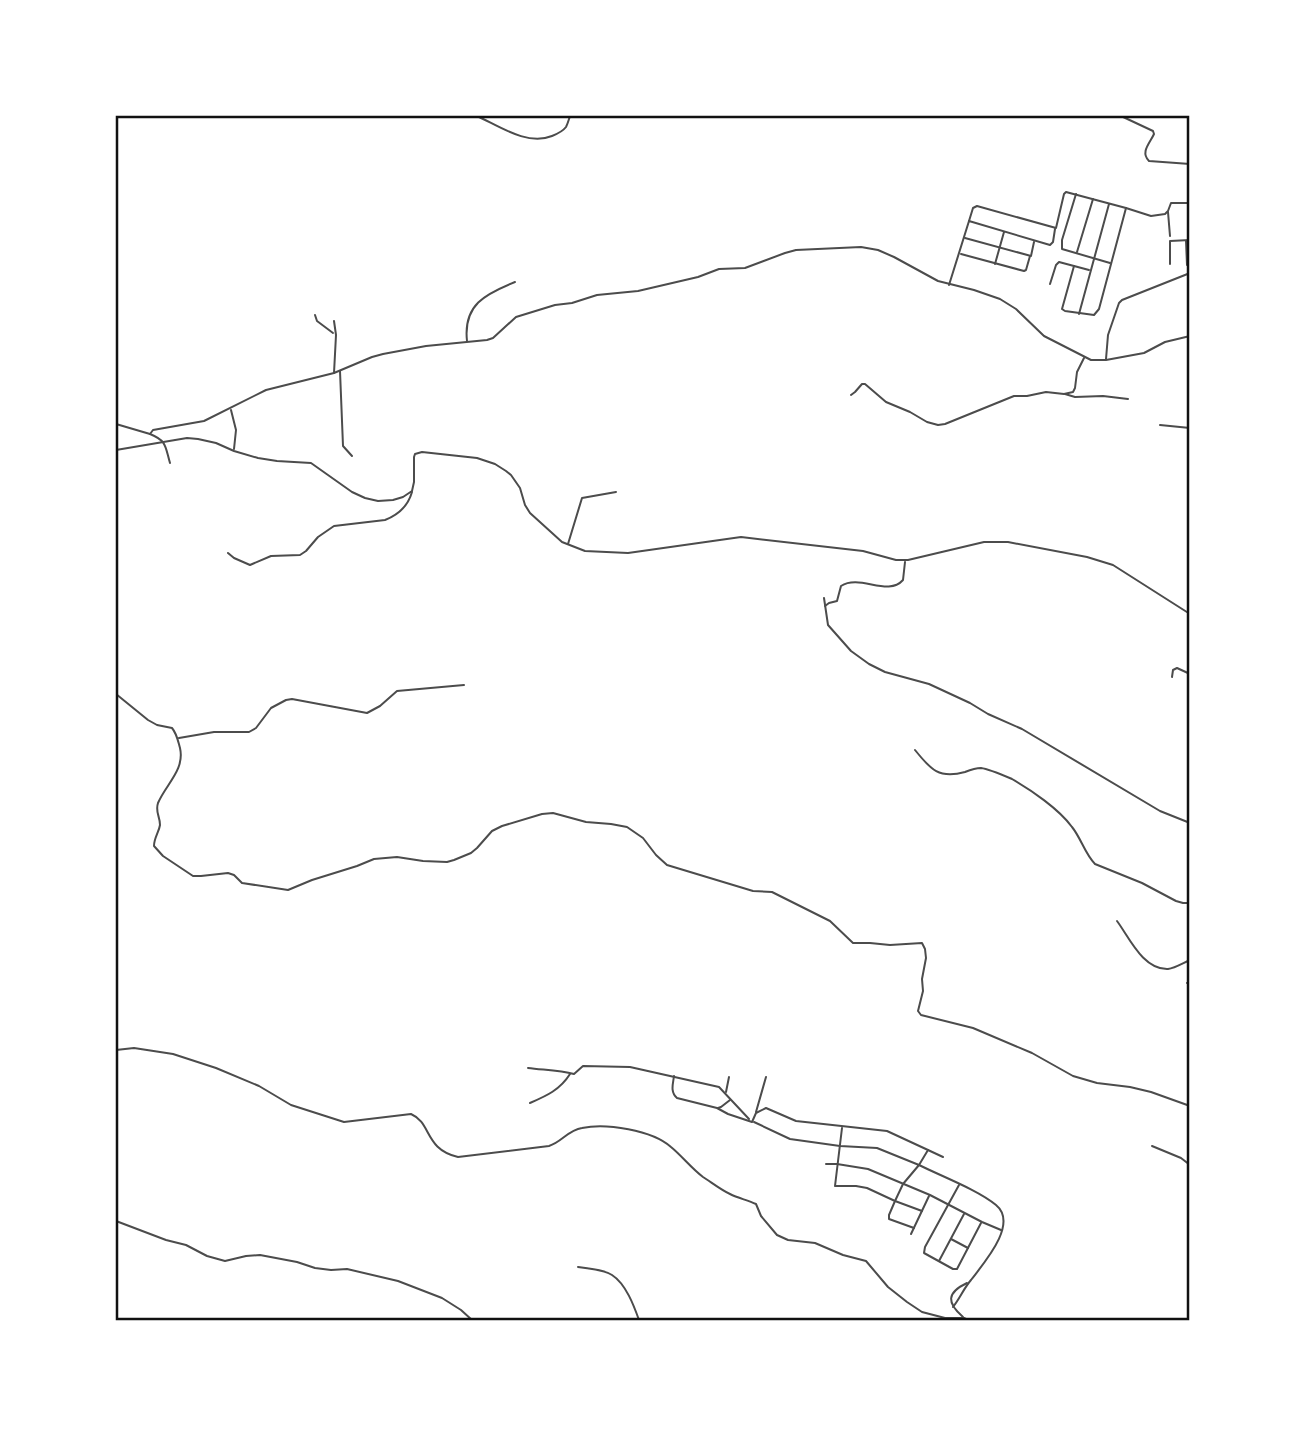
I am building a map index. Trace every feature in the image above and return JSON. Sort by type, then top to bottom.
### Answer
[{"type":"street","points":[[477,116],[536,140],[561,132],[570,116]]},
{"type":"street","points":[[1121,116],[1153,131],[1154,135],[1144,154],[1149,161],[1189,164]]},
{"type":"street","points":[[969,221],[1050,245],[1064,192],[1151,216],[1168,211]]},
{"type":"street","points":[[1076,194],[1061,244],[1062,249],[1111,263]]},
{"type":"street","points":[[1076,253],[1093,199]]},
{"type":"street","points":[[1079,314],[1109,203]]},
{"type":"street","points":[[1170,236],[1168,211],[1171,203],[1189,203]]},
{"type":"street","points":[[949,285],[973,208],[977,206],[1056,228]]},
{"type":"street","points":[[1074,266],[1062,309],[1065,312],[1092,316],[1096,314],[1126,208]]},
{"type":"street","points":[[995,264],[1004,231]]},
{"type":"street","points":[[964,238],[1031,256]]},
{"type":"street","points":[[960,254],[1025,271],[1035,240]]},
{"type":"street","points":[[1170,264],[1170,241],[1188,240],[1187,265]]},
{"type":"street","points":[[150,434],[153,430],[204,421],[275,387],[334,373],[383,354],[426,346],[487,340],[493,338],[516,317],[555,305],[597,295],[638,291],[698,277],[719,269],[745,268],[796,250],[870,247],[949,285],[1000,299],[1016,309],[1044,336],[1096,361],[1144,354],[1165,342],[1189,336]]},
{"type":"street","points":[[1050,284],[1058,263],[1090,271]]},
{"type":"street","points":[[1106,360],[1109,329],[1119,303],[1189,273]]},
{"type":"street","points":[[467,342],[468,319],[474,306],[515,282]]},
{"type":"street","points":[[315,314],[317,321],[336,335]]},
{"type":"street","points":[[334,321],[334,373]]},
{"type":"street","points":[[1064,394],[1073,392],[1077,372],[1085,357]]},
{"type":"street","points":[[340,370],[343,446],[352,456]]},
{"type":"street","points":[[851,395],[865,384],[886,402],[938,425],[1009,398],[1046,392],[1075,397],[1128,399]]},
{"type":"street","points":[[231,409],[236,430],[234,451]]},
{"type":"street","points":[[116,424],[161,438],[170,463]]},
{"type":"street","points":[[1160,425],[1189,428]]},
{"type":"street","points":[[116,450],[187,438],[198,439],[266,459],[311,463],[365,498],[393,500],[412,491]]},
{"type":"street","points":[[228,553],[250,565],[271,556],[300,555],[334,526],[393,517],[409,501],[414,482],[414,457],[422,452],[483,459],[495,464],[511,475],[520,488],[530,513],[557,538],[568,545],[590,552],[628,553],[741,537],[863,551],[905,561],[984,542],[1009,542],[1110,563],[1189,614]]},
{"type":"street","points":[[568,545],[582,498],[616,492]]},
{"type":"street","points":[[825,607],[837,601],[841,586],[847,583],[897,586],[903,580],[905,561]]},
{"type":"street","points":[[824,598],[828,625],[851,651],[874,667],[929,684],[1022,729],[1160,811],[1189,823]]},
{"type":"street","points":[[1172,677],[1173,670],[1177,667],[1189,674]]},
{"type":"street","points":[[177,738],[214,732],[249,732],[256,728],[271,708],[286,700],[368,713],[397,691],[464,685]]},
{"type":"street","points":[[116,694],[148,720],[172,728],[177,738],[181,759],[174,778],[157,805],[160,825],[153,841],[163,856],[193,876],[228,873],[241,883],[288,890],[374,859],[406,857],[447,862],[463,857],[477,848],[492,831],[542,814],[558,813],[586,822],[621,825],[643,838],[656,856],[667,864],[753,891],[772,892],[830,921],[853,943],[922,943],[926,958],[918,1011],[920,1016],[973,1028],[1073,1076],[1151,1092],[1189,1105]]},
{"type":"street","points":[[915,750],[942,775],[983,768],[1012,779],[1069,823],[1095,864],[1142,883],[1176,901],[1189,902]]},
{"type":"street","points":[[1117,921],[1138,953],[1147,961],[1168,969],[1189,960]]},
{"type":"street","points":[[116,1050],[134,1048],[173,1054],[259,1086],[291,1105],[344,1122],[413,1114],[419,1118],[437,1147],[458,1157],[549,1146],[573,1130],[583,1127],[634,1130],[657,1137],[700,1175],[728,1194],[755,1204],[778,1235],[788,1240],[815,1243],[866,1261],[888,1287],[922,1312],[945,1318],[964,1318]]},
{"type":"street","points":[[528,1068],[576,1073],[583,1066],[609,1065],[674,1076],[719,1087],[752,1122]]},
{"type":"street","points":[[530,1103],[560,1087],[570,1073]]},
{"type":"street","points":[[674,1076],[673,1094],[677,1098],[716,1108],[790,1139],[877,1149],[919,1165],[997,1205],[1003,1217],[1002,1231],[987,1259],[953,1307]]},
{"type":"street","points":[[726,1093],[729,1077]]},
{"type":"street","points":[[752,1122],[766,1077]]},
{"type":"street","points":[[716,1108],[731,1099]]},
{"type":"street","points":[[756,1113],[769,1109],[796,1121],[887,1131],[943,1157]]},
{"type":"street","points":[[842,1126],[835,1186],[867,1188],[922,1211]]},
{"type":"street","points":[[1152,1146],[1181,1158],[1189,1166]]},
{"type":"street","points":[[915,1228],[888,1218],[903,1184],[928,1150]]},
{"type":"street","points":[[826,1164],[868,1170],[930,1195],[1002,1231]]},
{"type":"street","points":[[959,1185],[924,1250],[926,1255],[956,1269],[982,1222]]},
{"type":"street","points":[[911,1234],[930,1195]]},
{"type":"street","points":[[939,1261],[965,1213]]},
{"type":"street","points":[[116,1221],[225,1261],[260,1255],[319,1269],[347,1269],[398,1281],[442,1298],[472,1321]]},
{"type":"street","points":[[951,1238],[968,1248]]},
{"type":"street","points":[[578,1267],[611,1274],[626,1292],[639,1321]]},
{"type":"street","points":[[968,1283],[958,1288],[950,1301],[968,1321]]}]
